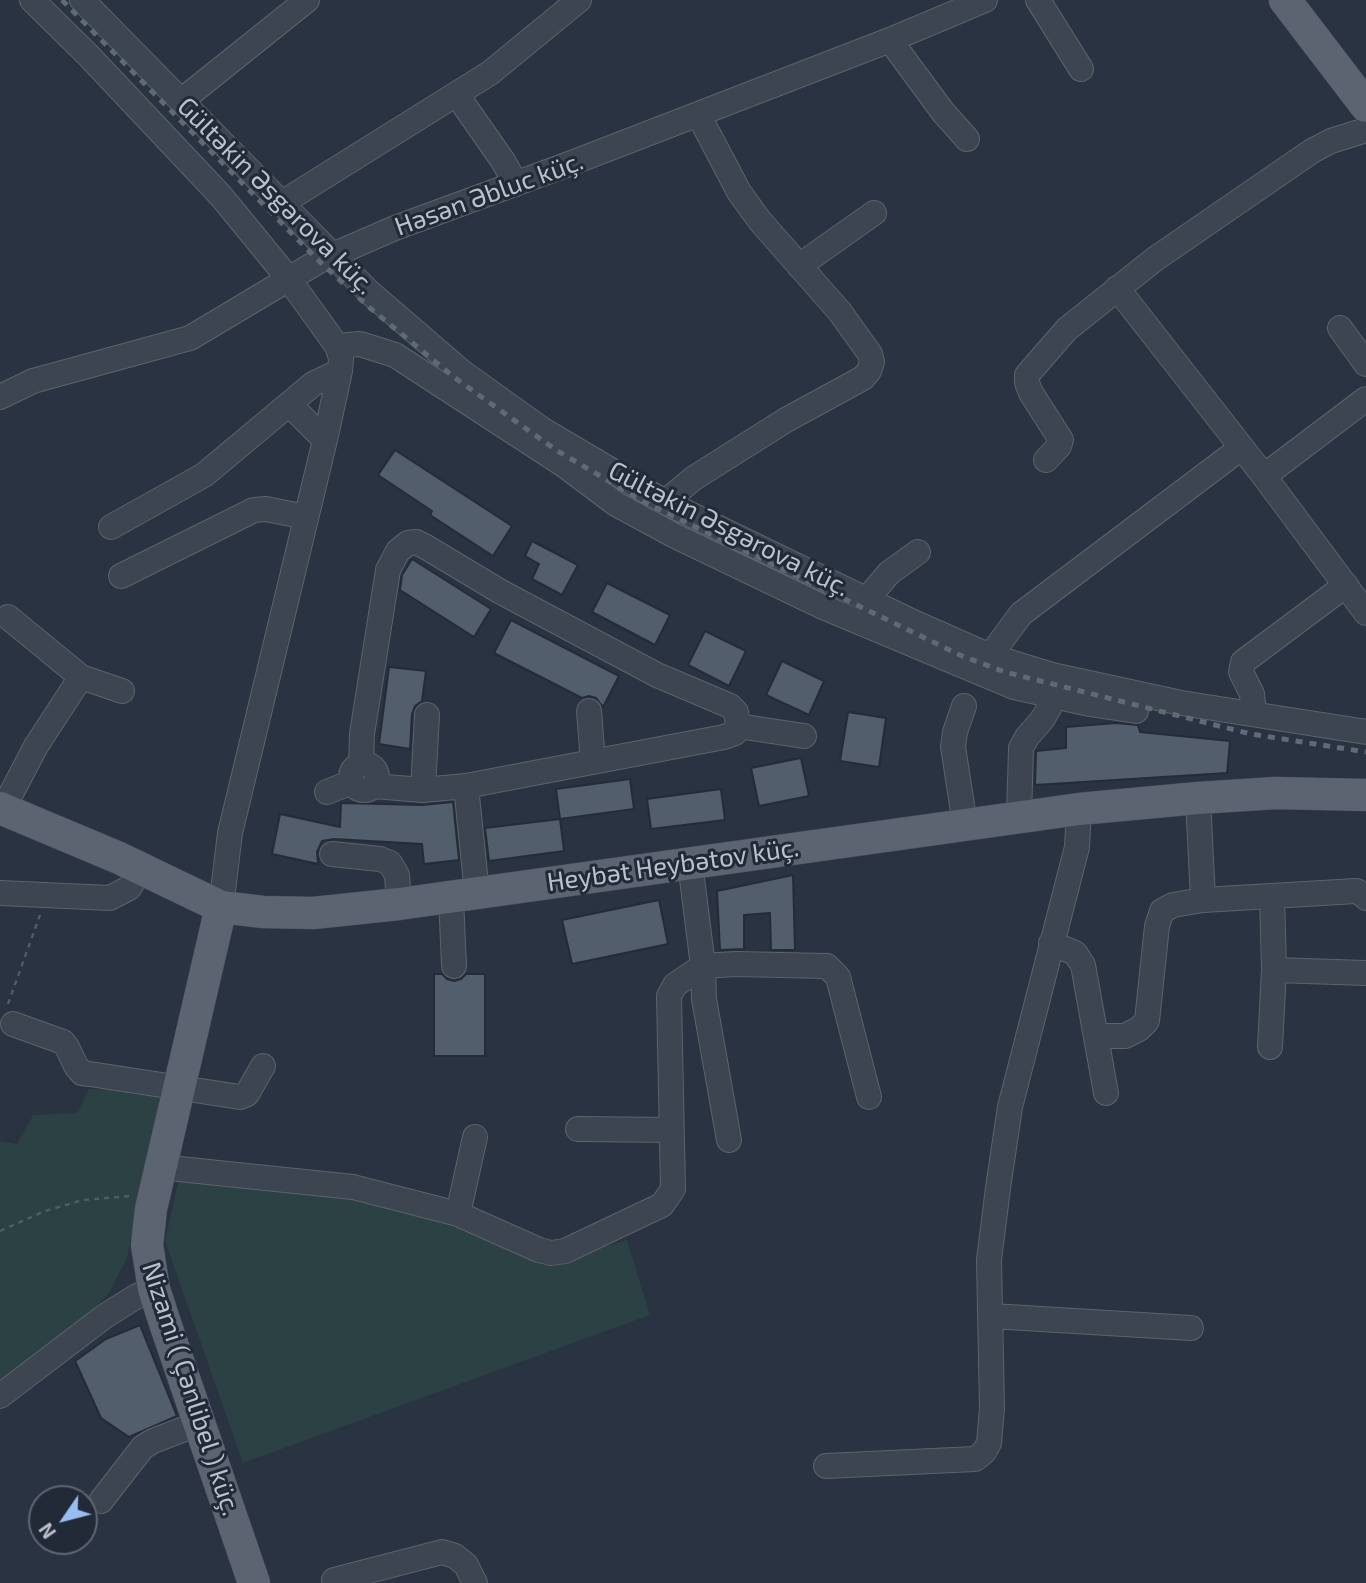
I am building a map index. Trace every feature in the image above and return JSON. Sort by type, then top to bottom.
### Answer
[{"type":"main road","points":[[1285,0],[1366,106]]},
{"type":"main road","points":[[1306,0],[1366,78]]},
{"type":"main road","name":"Heybət Heybətov küç.","points":[[1,808],[222,906],[263,912],[313,913],[399,904],[1079,809],[1276,793],[1366,795]]},
{"type":"main road","name":"Nizami ( Çənlibel ) küç.","points":[[222,906],[147,1231],[154,1289],[254,1583]]},
{"type":"street","points":[[33,0],[196,168],[288,278],[337,346],[341,358],[341,371],[325,440],[230,833],[222,906]]},
{"type":"street","name":"Gültəkin Əsgərova küç.","points":[[82,0],[368,291],[462,372],[543,430],[665,502],[913,622],[990,656],[1052,675],[1181,703],[1366,732]]},
{"type":"street","points":[[181,101],[307,0]]},
{"type":"street","points":[[282,203],[457,95],[524,47],[579,0]]},
{"type":"street","name":"Həsən Əbluc küç.","points":[[0,397],[33,380],[190,338],[333,254],[890,40],[985,0]]},
{"type":"street","points":[[1038,0],[1081,69]]},
{"type":"street","points":[[890,40],[967,139]]},
{"type":"street","points":[[457,95],[516,184]]},
{"type":"street","points":[[665,502],[694,478],[786,421],[863,378],[872,362],[870,354],[840,312],[760,221],[739,191],[698,114]]},
{"type":"street","points":[[1046,460],[1061,440],[1031,393],[1027,375],[1068,329],[1117,288],[1197,229],[1312,150],[1366,130]]},
{"type":"street","points":[[799,266],[874,213]]},
{"type":"street","points":[[1117,288],[1264,476],[1366,613]]},
{"type":"street","points":[[1340,328],[1366,364]]},
{"type":"street","points":[[337,346],[360,344],[395,355],[552,458],[616,504],[675,536],[823,607],[1014,687],[1136,711]]},
{"type":"street","points":[[111,527],[204,475],[313,384],[341,371]]},
{"type":"street","points":[[1264,476],[1366,399]]},
{"type":"street","points":[[289,404],[325,440]]},
{"type":"street","points":[[990,656],[1021,614],[1241,448]]},
{"type":"street","points":[[121,576],[254,510],[266,509],[306,517]]},
{"type":"street","points":[[327,792],[362,777],[423,790],[467,786],[724,737],[734,733],[738,726],[736,712],[730,706],[657,676],[501,593],[426,547],[416,542],[408,543],[398,551],[388,570],[362,734],[362,777]]},
{"type":"street","points":[[867,598],[889,573],[918,552]]},
{"type":"street","points":[[1254,714],[1252,694],[1241,672],[1243,662],[1346,585]]},
{"type":"street","points":[[8,617],[81,677],[122,691]]},
{"type":"street","points":[[1,808],[36,746],[81,677]]},
{"type":"street","points":[[1019,816],[1021,748],[1049,708],[1050,696]]},
{"type":"street","points":[[964,706],[953,747],[965,824]]},
{"type":"street","points":[[589,711],[593,762]]},
{"type":"street","points":[[423,790],[427,715]]},
{"type":"street","points":[[738,726],[803,736]]},
{"type":"street","points":[[454,966],[464,895],[467,786]]},
{"type":"street","points":[[1198,798],[1203,900]]},
{"type":"street","points":[[826,1466],[975,1459],[984,1452],[989,1443],[989,1259],[1010,1107],[1077,847],[1079,809]]},
{"type":"street","points":[[332,854],[380,859],[390,863],[397,875],[399,904]]},
{"type":"street","points":[[690,863],[705,999],[729,1140]]},
{"type":"street","points":[[0,893],[110,898],[129,888],[141,868]]},
{"type":"street","points":[[1097,1036],[1125,1035],[1139,1029],[1147,1021],[1157,926],[1162,911],[1173,905],[1203,900],[1356,891],[1366,898]]},
{"type":"street","points":[[1270,1047],[1274,970],[1272,896]]},
{"type":"street","points":[[1051,943],[1074,953],[1083,965],[1106,1093]]},
{"type":"street","points":[[160,1167],[353,1187],[458,1214],[539,1250],[551,1253],[565,1251],[662,1205],[673,1189],[669,996],[675,985],[703,966],[827,966],[838,977],[869,1097]]},
{"type":"street","points":[[1274,970],[1366,973],[1366,967]]},
{"type":"street","points":[[13,1024],[62,1042],[68,1047],[82,1073],[240,1097],[247,1094],[263,1066]]},
{"type":"street","points":[[578,1129],[671,1130]]},
{"type":"street","points":[[458,1214],[475,1137]]},
{"type":"street","points":[[0,1396],[105,1316],[154,1289]]},
{"type":"street","points":[[991,1316],[1191,1328]]},
{"type":"street","points":[[101,1501],[143,1447],[200,1423]]},
{"type":"street","points":[[334,1580],[442,1552],[455,1556],[466,1565],[475,1583]]},
{"type":"path","points":[[13,1024],[5,1016],[5,1012],[47,895]]},
{"type":"path","points":[[0,1231],[45,1211],[83,1200],[140,1195]]},
{"type":"green space","points":[[89,1089],[162,1091],[127,1258],[109,1293],[83,1320],[0,1382],[0,1141],[17,1144],[33,1115],[77,1113]]},
{"type":"green space","points":[[180,1174],[366,1198],[463,1223],[544,1265],[627,1240],[650,1315],[243,1463],[165,1241]]},
{"type":"building","points":[[395,450],[512,526],[493,556],[430,515],[432,511],[378,475]]},
{"type":"building","points":[[532,541],[578,565],[562,595],[532,579],[539,564],[525,556]]},
{"type":"building","points":[[412,559],[491,609],[474,637],[400,590],[402,575]]},
{"type":"building","points":[[607,583],[670,615],[655,645],[592,612]]},
{"type":"building","points":[[511,620],[619,676],[603,707],[596,698],[582,698],[494,653]]},
{"type":"building","points":[[705,631],[746,651],[729,686],[688,665]]},
{"type":"building","points":[[782,661],[824,681],[809,715],[766,695]]},
{"type":"building","points":[[389,667],[426,671],[422,701],[415,706],[412,714],[410,749],[379,744]]},
{"type":"building","points":[[848,712],[886,718],[879,767],[840,761]]},
{"type":"building","points":[[1116,723],[1138,725],[1140,732],[1230,741],[1227,773],[1035,785],[1036,751],[1066,748],[1066,727]]},
{"type":"building","points":[[801,758],[809,796],[759,806],[751,768]]},
{"type":"building","points":[[630,779],[634,809],[560,819],[556,789]]},
{"type":"building","points":[[721,789],[725,820],[651,829],[647,799]]},
{"type":"building","points":[[453,802],[459,860],[424,864],[422,844],[334,839],[322,841],[317,852],[318,864],[272,854],[280,814],[340,827],[341,803],[422,805]]},
{"type":"building","points":[[560,819],[564,851],[489,861],[485,828]]},
{"type":"building","points":[[793,875],[795,950],[771,950],[770,913],[744,915],[744,949],[720,950],[717,891]]},
{"type":"building","points":[[659,900],[668,944],[572,964],[562,920]]},
{"type":"building","points":[[434,974],[442,974],[454,981],[466,974],[485,974],[485,1056],[434,1056]]},
{"type":"building","points":[[140,1325],[177,1416],[129,1437],[101,1418],[75,1361],[106,1339]]},
{"type":"railway","points":[[62,0],[319,261],[370,308],[455,378],[556,450],[646,503],[962,656],[1005,672],[1251,734],[1366,752]]}]
